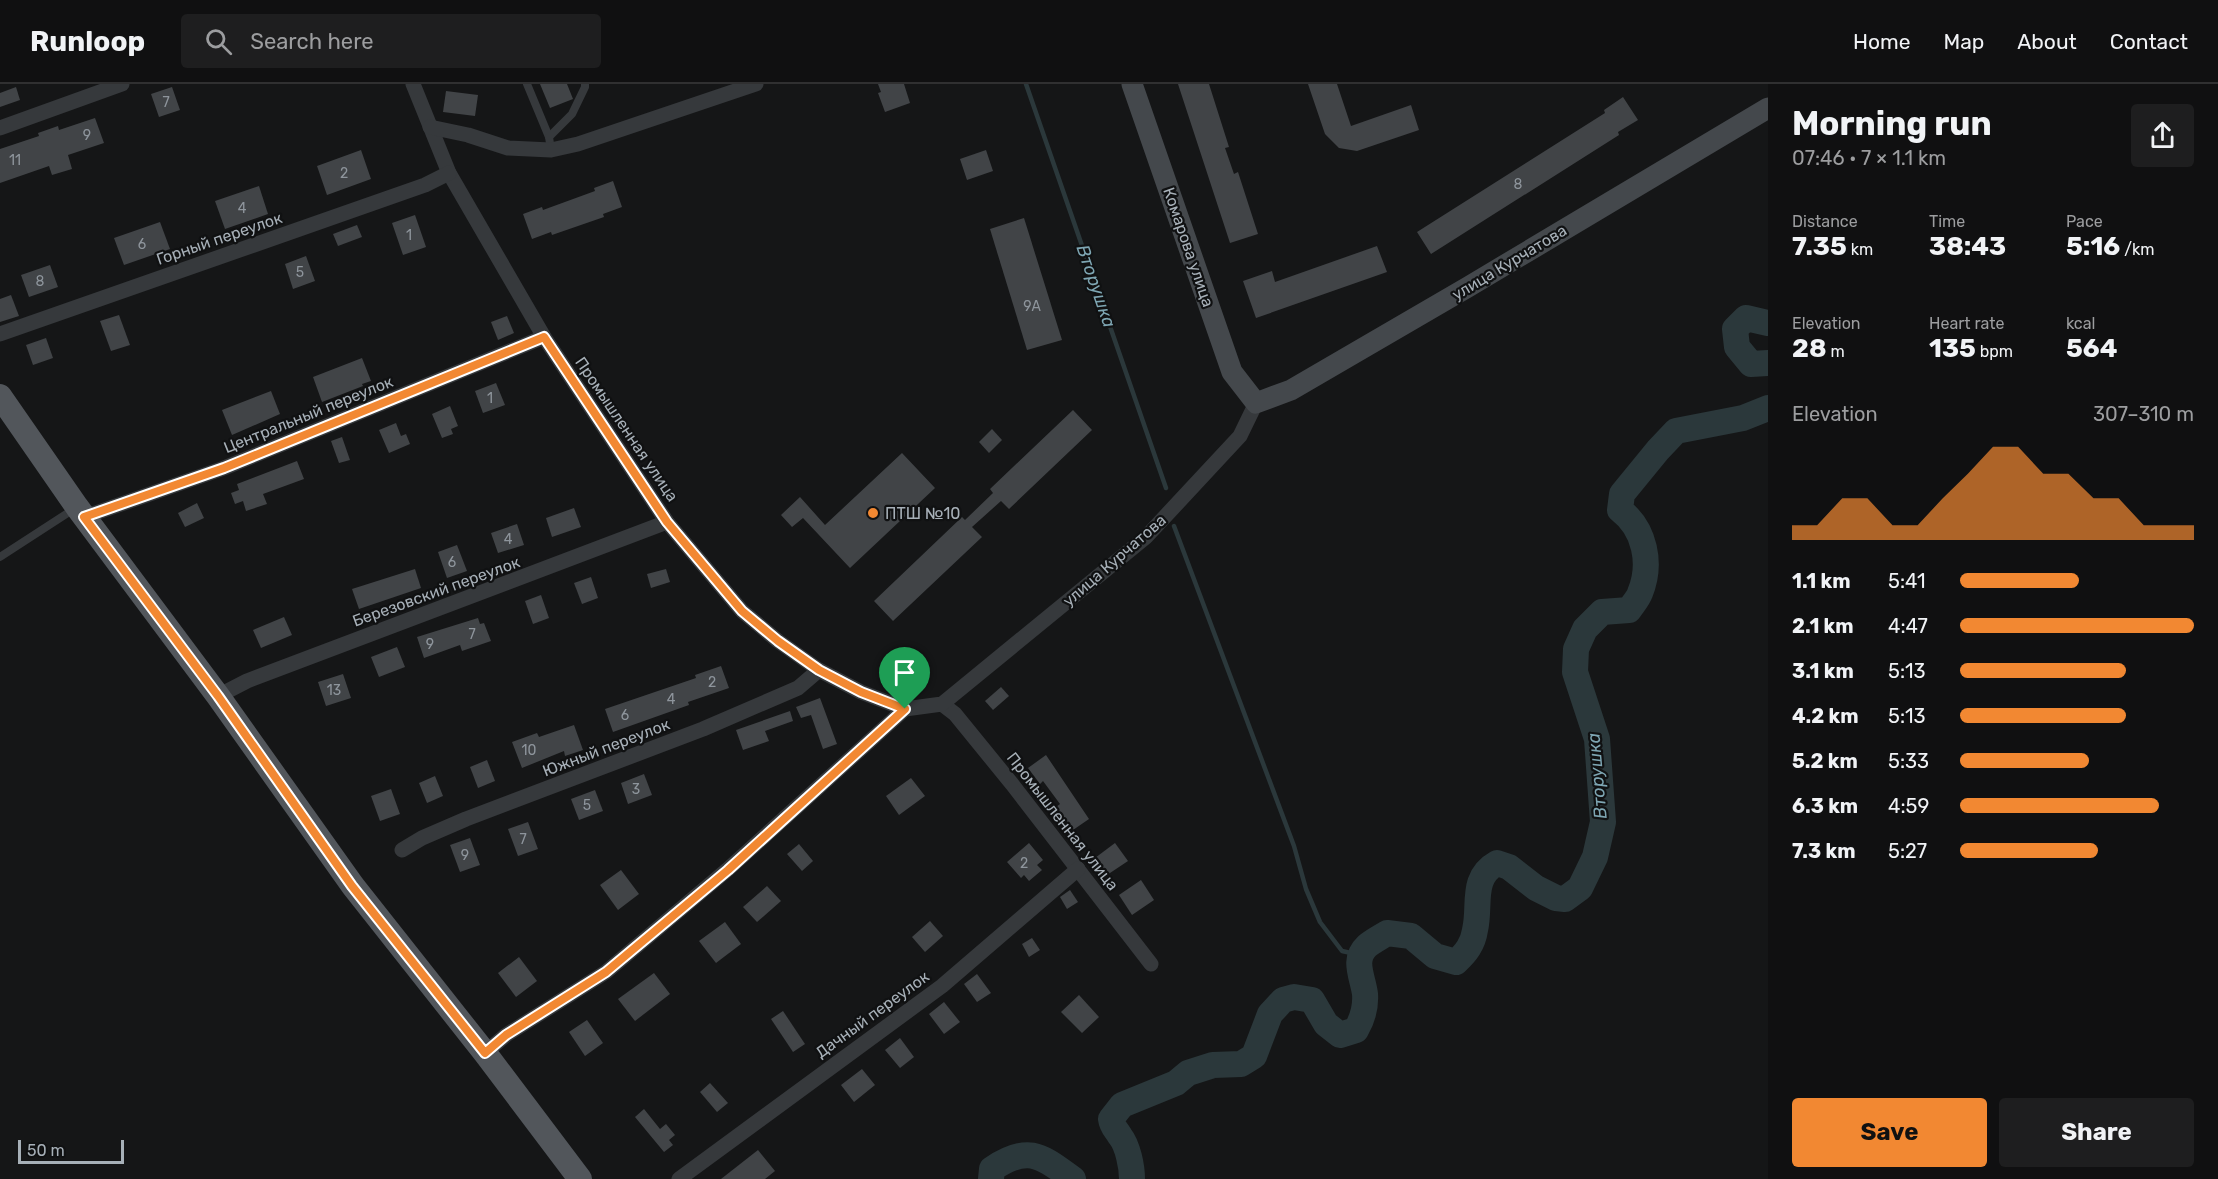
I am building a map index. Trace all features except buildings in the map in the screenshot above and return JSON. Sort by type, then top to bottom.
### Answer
[{"type":"main road","points":[[0,396],[80,512],[218,696],[352,886],[485,1053],[580,1179]]},
{"type":"street","points":[[0,128],[122,84]]},
{"type":"street","name":"Промышленная улица","points":[[413,84],[449,173],[544,337],[667,522],[742,611],[778,641],[819,670],[861,692],[905,709]]},
{"type":"street","points":[[430,128],[468,135],[508,148],[550,143],[578,144],[756,84]]},
{"type":"street","name":"Комарова улица","points":[[1132,84],[1232,372],[1256,403]]},
{"type":"street","name":"улица Курчатова","points":[[942,704],[1146,537],[1240,436],[1256,403],[1291,390],[1768,108]]},
{"type":"street","name":"Горный переулок","points":[[0,334],[425,185],[449,173]]},
{"type":"street","name":"Центральный переулок","points":[[80,512],[224,468],[544,337]]},
{"type":"street","name":"Березовский переулок","points":[[218,696],[247,681],[667,522]]},
{"type":"street","name":"Южный переулок","points":[[402,850],[422,838],[466,819],[703,729],[798,688],[819,670]]},
{"type":"street","points":[[485,1053],[506,1035],[606,972],[728,870],[905,709],[942,704]]},
{"type":"street","name":"Промышленная улица","points":[[942,704],[955,714],[1151,964]]},
{"type":"street","name":"Дачный переулок","points":[[679,1179],[942,986],[1078,869]]},
{"type":"lane","points":[[527,84],[550,143]]},
{"type":"lane","points":[[550,143],[572,114],[585,84]]},
{"type":"lane","points":[[0,557],[80,512]]},
{"type":"waterway","name":"Вторушка","points":[[1026,84],[1166,488]]},
{"type":"waterway","name":"Вторушка","points":[[1768,323],[1746,318],[1735,329],[1737,347],[1751,364],[1768,363]]},
{"type":"waterway","name":"Вторушка","points":[[1132,1179],[1127,1151],[1111,1119],[1122,1105],[1176,1083],[1188,1073],[1213,1065],[1241,1064],[1254,1056],[1270,1014],[1283,1000],[1294,997],[1312,1000],[1326,1024],[1340,1035],[1356,1030],[1362,1017],[1365,994],[1359,963],[1367,946],[1387,933],[1411,936],[1435,956],[1456,962],[1473,940],[1477,921],[1478,893],[1483,876],[1497,863],[1509,867],[1536,888],[1556,898],[1565,899],[1580,888],[1595,857],[1603,822],[1597,739],[1575,672],[1576,649],[1585,629],[1602,612],[1629,610],[1644,582],[1646,559],[1644,548],[1635,527],[1620,510],[1622,494],[1676,431],[1743,418],[1768,408]]},
{"type":"waterway","name":"Вторушка","points":[[1174,526],[1294,846],[1306,889],[1320,922],[1342,951],[1360,955]]},
{"type":"waterway","name":"Вторушка","points":[[991,1179],[992,1169],[1005,1161],[1025,1155],[1043,1159],[1073,1179]]},
{"type":"place","name":"ПТШ №10","points":[[873,513]]},
{"type":"route","points":[[544,337],[667,522],[742,611],[778,641],[819,670],[861,692],[905,709],[728,870],[606,972],[506,1035],[485,1053],[352,886],[218,696],[84,517],[224,468],[544,337]]}]
